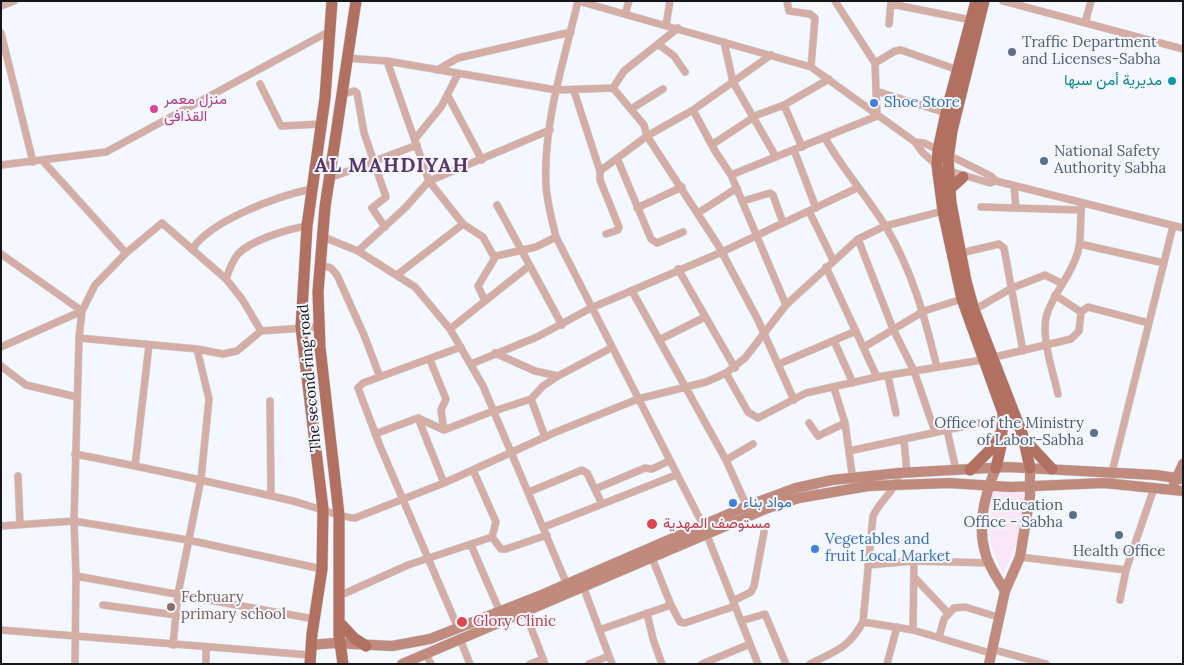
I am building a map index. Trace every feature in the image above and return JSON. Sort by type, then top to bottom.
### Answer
[{"type":"main road","name":"The second ring road","points":[[311,655],[314,619],[322,569],[324,509],[301,327],[307,226],[322,124],[332,1]]},
{"type":"main road","name":"The second ring road","points":[[343,664],[339,622],[339,514],[318,327],[319,264],[340,95],[356,1]]},
{"type":"main road","points":[[976,1],[946,113],[943,153],[948,172],[961,253],[1004,425],[996,468],[989,485],[982,527],[985,553],[1005,591]]},
{"type":"main road","points":[[984,1],[952,130],[938,165],[943,211],[962,299],[1023,436],[1034,452],[1052,469]]},
{"type":"main road","points":[[950,189],[964,176]]},
{"type":"main road","points":[[970,470],[994,446],[1004,425]]},
{"type":"main road","points":[[989,664],[1005,591],[1020,558],[1031,485],[1030,468],[1023,436]]},
{"type":"main road","points":[[402,664],[525,612],[568,588],[703,525],[799,498],[854,488],[948,483],[1011,486],[1111,484],[1178,490],[1183,464]]},
{"type":"main road","points":[[311,655],[341,643],[366,646],[392,646],[417,642],[568,588],[583,586],[707,535],[749,511],[796,488],[852,477],[903,472],[996,468],[1112,472],[1179,478]]},
{"type":"main road","points":[[339,622],[354,638],[366,646]]},
{"type":"street","points":[[1,6],[14,1]]},
{"type":"street","points":[[758,664],[703,525],[556,237],[546,186],[550,130],[556,90],[578,1],[811,67],[915,142],[991,176],[996,181],[1082,207],[1183,228]]},
{"type":"street","points":[[625,14],[629,1]]},
{"type":"street","points":[[666,25],[670,1]]},
{"type":"street","points":[[787,1],[789,11],[797,14],[810,14],[815,18],[811,67]]},
{"type":"street","points":[[835,1],[875,63],[877,116]]},
{"type":"street","points":[[1003,1],[1183,49]]},
{"type":"street","points":[[1085,24],[1091,1]]},
{"type":"street","points":[[889,24],[891,3],[971,20]]},
{"type":"street","points":[[613,88],[620,75],[678,28]]},
{"type":"street","points":[[1,165],[106,152],[330,31]]},
{"type":"street","points":[[437,70],[458,58],[571,32]]},
{"type":"street","points":[[1,33],[33,162]]},
{"type":"street","points":[[724,42],[733,82],[776,158]]},
{"type":"street","points":[[658,44],[674,56],[685,72]]},
{"type":"street","points":[[875,63],[895,51],[901,50],[958,70]]},
{"type":"street","points":[[600,171],[647,136],[693,110],[771,56]]},
{"type":"street","points":[[346,58],[387,61],[556,90],[574,91],[613,88]]},
{"type":"street","points":[[387,61],[429,181],[464,224],[483,237],[493,255],[522,252],[556,237]]},
{"type":"street","points":[[330,178],[373,162],[416,142],[448,96],[458,74]]},
{"type":"street","points":[[713,144],[752,118],[784,105],[829,79]]},
{"type":"street","points":[[260,84],[278,124],[284,127],[322,124]]},
{"type":"street","points":[[613,88],[644,125],[647,136],[682,187],[722,252],[779,364],[794,400]]},
{"type":"street","points":[[631,108],[663,89]]},
{"type":"street","points":[[340,95],[354,91],[356,93],[364,132],[386,197],[372,208],[385,227]]},
{"type":"street","points":[[574,91],[600,171],[600,180],[619,227],[618,230],[606,234]]},
{"type":"street","points":[[876,91],[946,113]]},
{"type":"street","points":[[448,96],[482,160]]},
{"type":"street","points":[[784,105],[802,147]]},
{"type":"street","points":[[693,110],[731,175],[786,305]]},
{"type":"street","points":[[731,175],[877,116]]},
{"type":"street","points":[[358,251],[385,227],[429,181],[550,130]]},
{"type":"street","points":[[825,138],[857,188],[885,226],[906,267],[924,311],[937,367]]},
{"type":"street","points":[[915,142],[923,153],[948,172],[990,183],[996,181]]},
{"type":"street","points":[[794,150],[813,210],[833,260]]},
{"type":"street","points":[[617,158],[651,239],[654,242],[683,232]]},
{"type":"street","points":[[42,160],[126,253]]},
{"type":"street","points":[[1014,186],[1016,208]]},
{"type":"street","points":[[637,208],[682,187]]},
{"type":"street","points":[[698,213],[737,188]]},
{"type":"street","points":[[471,364],[562,324],[591,308],[678,269],[722,252],[857,188]]},
{"type":"street","points":[[193,248],[199,239],[210,230],[275,199],[311,189]]},
{"type":"street","points":[[743,201],[770,193],[773,195],[783,223]]},
{"type":"street","points":[[497,205],[562,324]]},
{"type":"street","points":[[981,207],[1082,207]]},
{"type":"street","points":[[1058,394],[1046,345],[1046,317],[1055,295],[1075,260],[1080,244],[1082,207]]},
{"type":"street","points":[[75,454],[201,479],[324,509],[346,518],[355,518],[444,483],[545,437],[638,400],[684,388],[726,373],[746,358],[786,305],[858,239],[885,226],[943,211]]},
{"type":"street","points":[[75,664],[76,576],[74,521],[78,338],[82,311],[96,285],[126,253],[162,223],[193,248],[226,279],[242,299],[261,331]]},
{"type":"street","points":[[397,275],[464,224]]},
{"type":"street","points":[[226,279],[236,256],[248,246],[280,232],[307,226]]},
{"type":"street","points":[[1173,226],[1183,232]]},
{"type":"street","points":[[1111,484],[1112,472],[1173,226]]},
{"type":"street","points":[[321,236],[358,251],[397,275],[426,298],[450,329],[471,364],[494,411],[568,588]]},
{"type":"street","points":[[858,239],[893,329],[914,371],[935,432]]},
{"type":"street","points":[[1080,244],[1164,263]]},
{"type":"street","points":[[961,253],[1002,245],[1004,248],[1023,351]]},
{"type":"street","points":[[1,254],[82,311]]},
{"type":"street","points":[[485,301],[478,286],[496,256]]},
{"type":"street","points":[[319,264],[331,268],[337,275],[364,335],[380,377]]},
{"type":"street","points":[[450,329],[529,266]]},
{"type":"street","points":[[826,267],[864,346],[876,377]]},
{"type":"street","points":[[678,269],[734,368]]},
{"type":"street","points":[[974,310],[1012,288],[1045,275],[1062,283]]},
{"type":"street","points":[[632,290],[684,388],[726,460],[749,511]]},
{"type":"street","points":[[1055,295],[1081,312]]},
{"type":"street","points":[[864,346],[924,311],[962,299]]},
{"type":"street","points":[[1081,312],[1092,307],[1149,323]]},
{"type":"street","points":[[1,347],[82,311]]},
{"type":"street","points":[[726,373],[748,412],[754,418],[762,416],[806,393],[876,377],[988,359],[1076,336],[1079,330],[1081,312]]},
{"type":"street","points":[[659,340],[705,317]]},
{"type":"street","points":[[78,338],[197,349],[223,354],[233,353],[247,344],[261,331],[318,327]]},
{"type":"street","points":[[779,364],[856,331]]},
{"type":"street","points":[[834,341],[853,383]]},
{"type":"street","points":[[135,466],[148,345]]},
{"type":"street","points":[[458,628],[375,434],[358,388],[363,383],[430,360],[461,347]]},
{"type":"street","points":[[375,434],[418,418],[444,430],[494,411],[531,400],[543,386],[558,376],[611,348]]},
{"type":"street","points":[[173,645],[178,594],[201,479],[209,399],[197,349]]},
{"type":"street","points":[[495,353],[535,371],[558,376]]},
{"type":"street","points":[[430,360],[446,399],[441,410],[444,430]]},
{"type":"street","points":[[1,366],[26,385],[77,396]]},
{"type":"street","points":[[888,376],[896,413]]},
{"type":"street","points":[[834,388],[845,423],[854,488]]},
{"type":"street","points":[[531,400],[545,437]]},
{"type":"street","points":[[270,401],[271,496]]},
{"type":"street","points":[[418,418],[444,483]]},
{"type":"street","points":[[809,423],[818,436],[845,423]]},
{"type":"street","points":[[849,451],[904,441],[935,432],[979,423]]},
{"type":"street","points":[[947,430],[956,470]]},
{"type":"street","points":[[810,664],[852,641],[863,622],[873,516],[877,507],[897,485],[903,472],[904,441]]},
{"type":"street","points":[[726,460],[753,444]]},
{"type":"street","points":[[595,489],[645,468],[652,469],[670,461]]},
{"type":"street","points":[[473,470],[496,522],[492,537]]},
{"type":"street","points":[[529,492],[582,470],[586,473],[602,504]]},
{"type":"street","points":[[544,527],[676,475]]},
{"type":"street","points":[[18,476],[20,524]]},
{"type":"street","points":[[1120,600],[1126,570],[1154,488]]},
{"type":"street","points":[[1,526],[74,521],[188,540],[322,569]]},
{"type":"street","points":[[652,558],[671,605],[680,622],[685,624],[734,603],[751,592],[754,586],[764,532]]},
{"type":"street","points":[[492,537],[501,549],[506,550],[547,536]]},
{"type":"street","points":[[339,596],[429,557],[492,537]]},
{"type":"street","points":[[471,545],[500,612]]},
{"type":"street","points":[[1020,558],[1126,570]]},
{"type":"street","points":[[868,565],[914,561],[989,563]]},
{"type":"street","points":[[913,630],[914,561]]},
{"type":"street","points":[[76,576],[314,619]]},
{"type":"street","points":[[914,577],[948,612]]},
{"type":"street","points":[[583,586],[612,664]]},
{"type":"street","points":[[103,605],[176,615]]},
{"type":"street","points":[[599,630],[671,605]]},
{"type":"street","points":[[939,637],[948,612],[959,606],[998,617]]},
{"type":"street","points":[[525,612],[544,661],[530,664]]},
{"type":"street","points":[[646,613],[662,664]]},
{"type":"street","points":[[741,621],[765,614],[786,664]]},
{"type":"street","points":[[863,622],[913,630],[1046,664]]},
{"type":"street","points":[[887,664],[897,627]]},
{"type":"street","points":[[1,630],[311,655]]},
{"type":"street","points":[[460,639],[470,664]]},
{"type":"street","points":[[702,664],[750,644]]},
{"type":"street","points":[[206,648],[206,664]]},
{"type":"street","points":[[426,654],[431,664]]},
{"type":"street","points":[[589,664],[609,656]]},
{"type":"shaded area","points":[[991,491],[1028,492],[1020,536],[1003,575],[990,542]]},
{"type":"place","name":"Traffic Department and Licenses-Sabha","points":[[1012,52]]},
{"type":"place","name":"مديرية أمن سبها","points":[[1172,81]]},
{"type":"place","name":"Shoe Store","points":[[874,103]]},
{"type":"place","name":"منزل معمر القذافى","points":[[154,109]]},
{"type":"place","name":"National Safety Authority Sabha","points":[[1044,161]]},
{"type":"place","name":"Office of the Ministry of Labor-Sabha","points":[[1094,433]]},
{"type":"place","name":"مواد بناء","points":[[733,503]]},
{"type":"place","name":"Education Office - Sabha","points":[[1073,515]]},
{"type":"place","name":"مستوصف المهدية","points":[[652,524]]},
{"type":"place","name":"Health Office","points":[[1119,535]]},
{"type":"place","name":"Vegetables and fruit Local Market","points":[[815,549]]},
{"type":"place","name":"February primary school","points":[[171,607]]},
{"type":"place","name":"Glory Clinic","points":[[462,622]]},
{"type":"district","name":"AL MAHDIYAH","points":[[392,166]]}]
